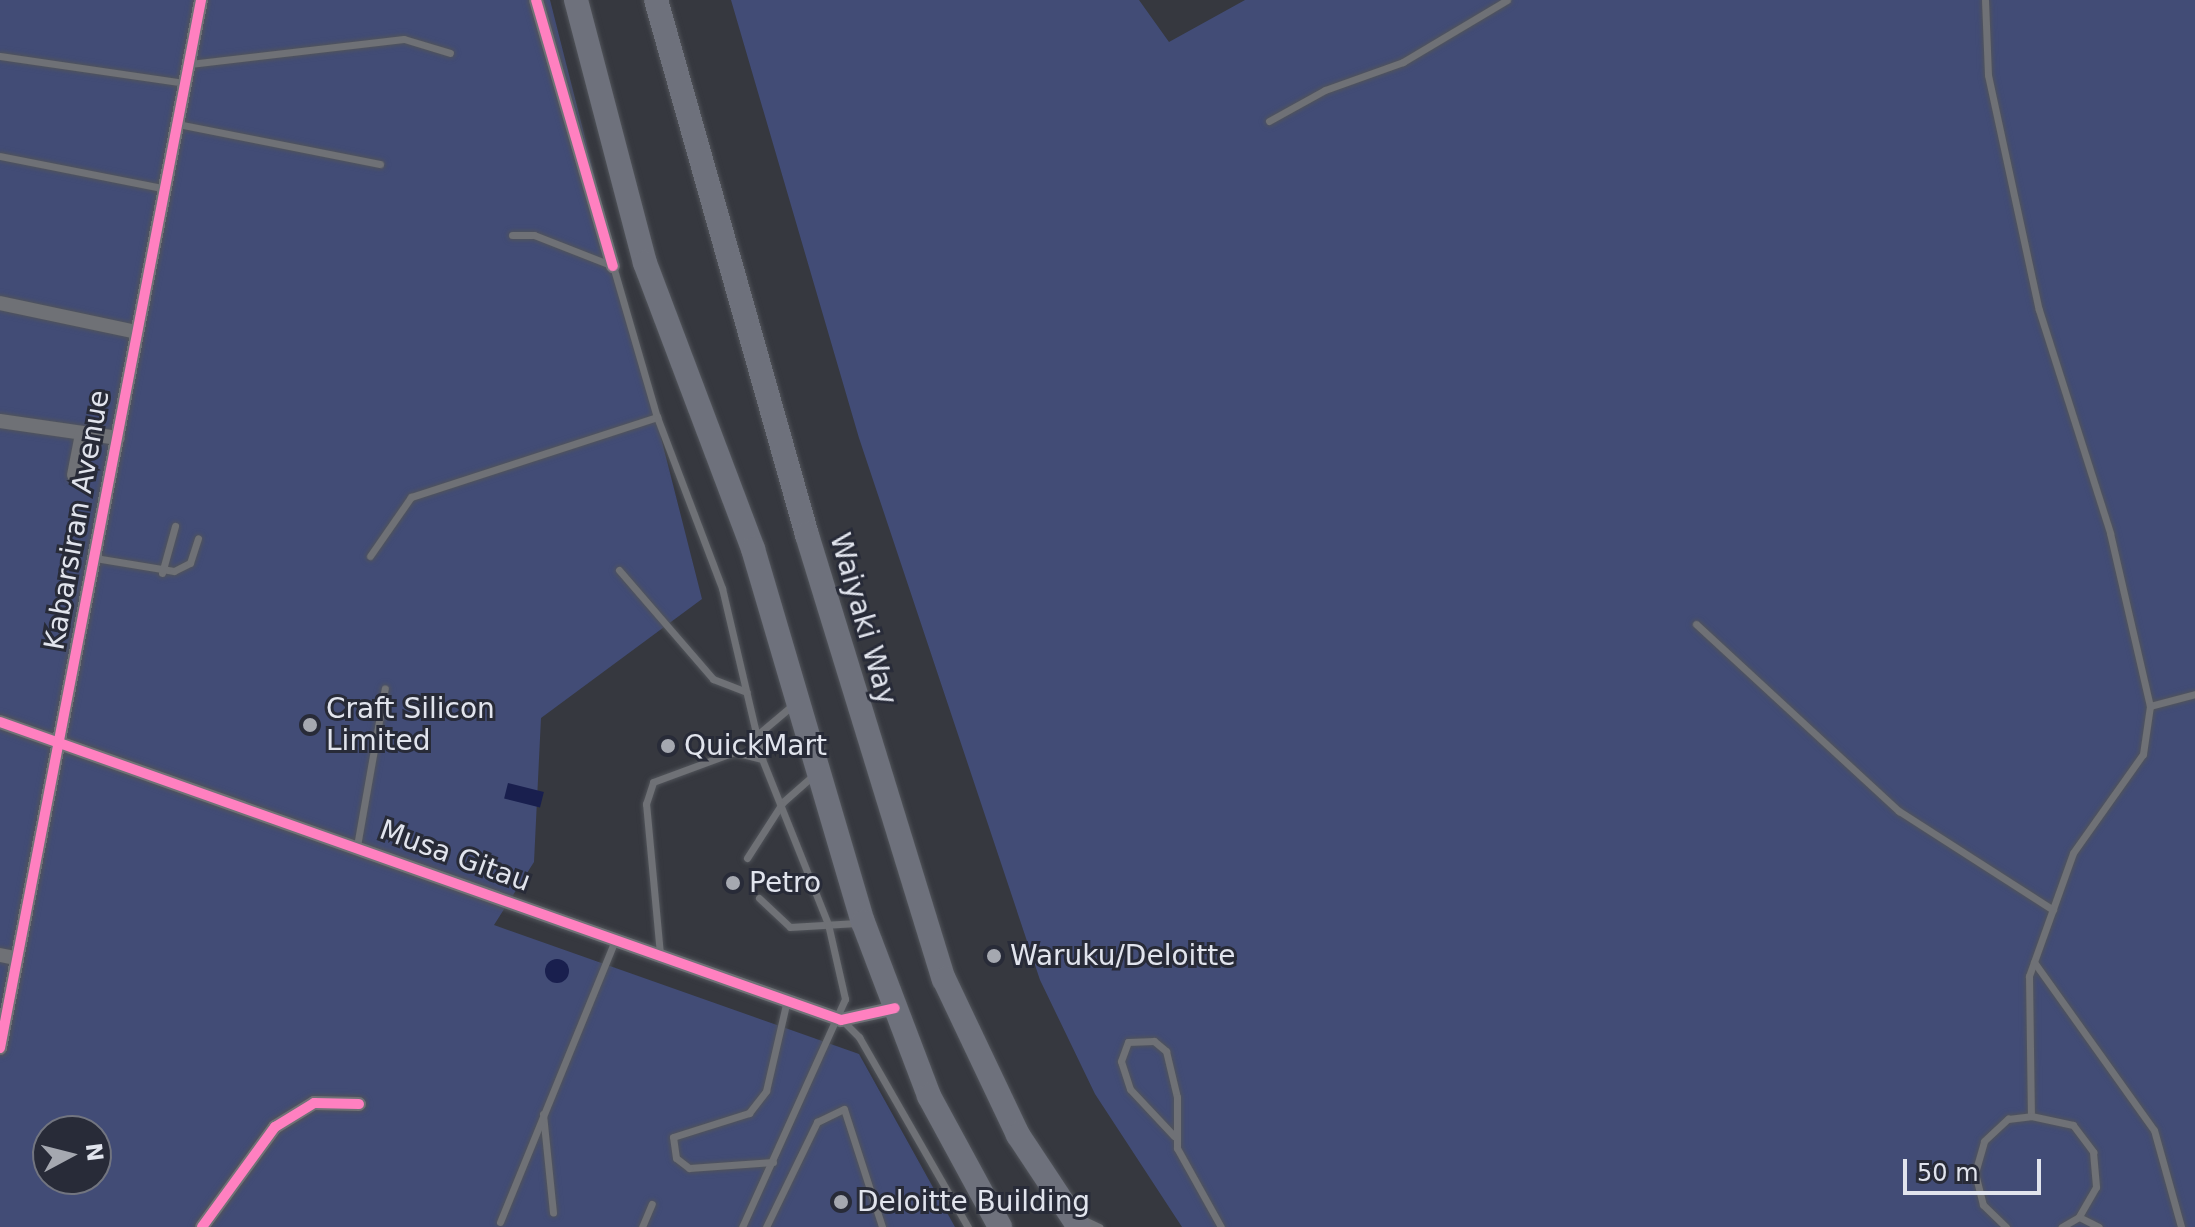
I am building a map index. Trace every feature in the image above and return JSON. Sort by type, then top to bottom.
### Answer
[{"type":"highway","points":[[576,0],[645,263],[753,549],[863,922],[929,1096],[1000,1227]]},
{"type":"highway","name":"Waiyaki Way","points":[[656,0],[807,535],[944,979],[1018,1135],[1075,1221]]},
{"type":"street","name":"Kabarsiran Avenue","points":[[0,1048],[6,974],[16,958],[61,741],[118,438],[132,331],[201,0]]},
{"type":"street","points":[[536,0],[613,266]]},
{"type":"street","points":[[0,303],[132,331]]},
{"type":"street","points":[[0,421],[118,438]]},
{"type":"street","points":[[74,475],[82,434]]},
{"type":"street","name":"Musa Gitau","points":[[0,722],[61,741],[841,1020]]},
{"type":"street","points":[[0,955],[16,958]]},
{"type":"street","points":[[841,1020],[895,1008]]},
{"type":"street","points":[[202,1227],[275,1127],[314,1103],[359,1104]]},
{"type":"lane","points":[[1269,121],[1416,56],[1507,0]]},
{"type":"lane","points":[[1985,0],[1988,75],[2039,310],[2110,533],[2150,706],[2143,754],[2073,853],[2034,962],[2031,1116]]},
{"type":"lane","points":[[188,64],[404,39],[450,53]]},
{"type":"lane","points":[[0,56],[184,83]]},
{"type":"lane","points":[[176,124],[380,164]]},
{"type":"lane","points":[[0,156],[161,188]]},
{"type":"lane","points":[[512,235],[534,235],[613,266],[657,417],[722,588],[762,759],[783,802],[828,924],[844,997],[841,1020],[742,1227]]},
{"type":"lane","points":[[370,556],[411,497],[657,417]]},
{"type":"lane","points":[[162,573],[175,526]]},
{"type":"lane","points":[[95,558],[162,573],[190,563],[198,538]]},
{"type":"lane","points":[[619,570],[713,679],[747,692]]},
{"type":"lane","points":[[1696,624],[1899,811],[2053,910]]},
{"type":"lane","points":[[357,846],[385,688]]},
{"type":"lane","points":[[2150,706],[2195,694]]},
{"type":"lane","points":[[756,736],[798,701]]},
{"type":"lane","points":[[660,954],[646,804],[653,782],[734,752],[762,759]]},
{"type":"lane","points":[[747,858],[783,802],[818,771]]},
{"type":"lane","points":[[759,898],[790,927],[863,922]]},
{"type":"lane","points":[[500,1222],[616,938]]},
{"type":"lane","points":[[2034,962],[2154,1130],[2181,1227]]},
{"type":"lane","points":[[773,1162],[689,1168],[676,1158],[673,1137],[749,1113],[766,1091],[788,999]]},
{"type":"lane","points":[[841,1020],[859,1037],[968,1227]]},
{"type":"lane","points":[[1174,1136],[1177,1097],[1166,1051],[1154,1041],[1128,1042],[1121,1061],[1130,1089],[1174,1136],[1221,1227]]},
{"type":"lane","points":[[766,1227],[817,1122],[844,1109],[882,1227]]},
{"type":"lane","points":[[543,1112],[553,1212]]},
{"type":"lane","points":[[2006,1227],[1983,1205],[1975,1173],[1984,1141],[2008,1119],[2031,1116],[2073,1125],[2093,1152],[2096,1187],[2079,1217],[2062,1227]]},
{"type":"lane","points":[[642,1227],[652,1204]]},
{"type":"lane","points":[[2079,1217],[2099,1227]]},
{"type":"lane","points":[[1075,1221],[1099,1227]]},
{"type":"shaded area","points":[[0,0],[550,0],[702,599],[541,718],[534,862],[494,925],[859,1054],[955,1227],[0,1227]]},
{"type":"shaded area","points":[[731,0],[1139,0],[1169,42],[1245,0],[2195,0],[2195,1227],[1182,1227],[1095,1094],[1040,980],[859,438]]},
{"type":"shaded area","points":[[508,783],[544,792],[540,807],[504,799]]},
{"type":"shaded area","points":[[557,959],[566,962],[569,971],[566,980],[557,983],[548,980],[545,971],[548,962]]},
{"type":"cycle path","points":[[0,1048],[201,0]]},
{"type":"cycle path","points":[[536,0],[613,266]]},
{"type":"cycle path","points":[[0,722],[841,1020],[895,1008]]},
{"type":"cycle path","points":[[202,1227],[275,1127],[314,1103],[359,1104]]},
{"type":"place","name":"Craft Silicon Limited","points":[[310,725]]},
{"type":"place","name":"QuickMart","points":[[668,746]]},
{"type":"place","name":"Petro","points":[[733,883]]},
{"type":"place","name":"Waruku/Deloitte","points":[[994,956]]},
{"type":"place","name":"Deloitte Building","points":[[841,1202]]}]
